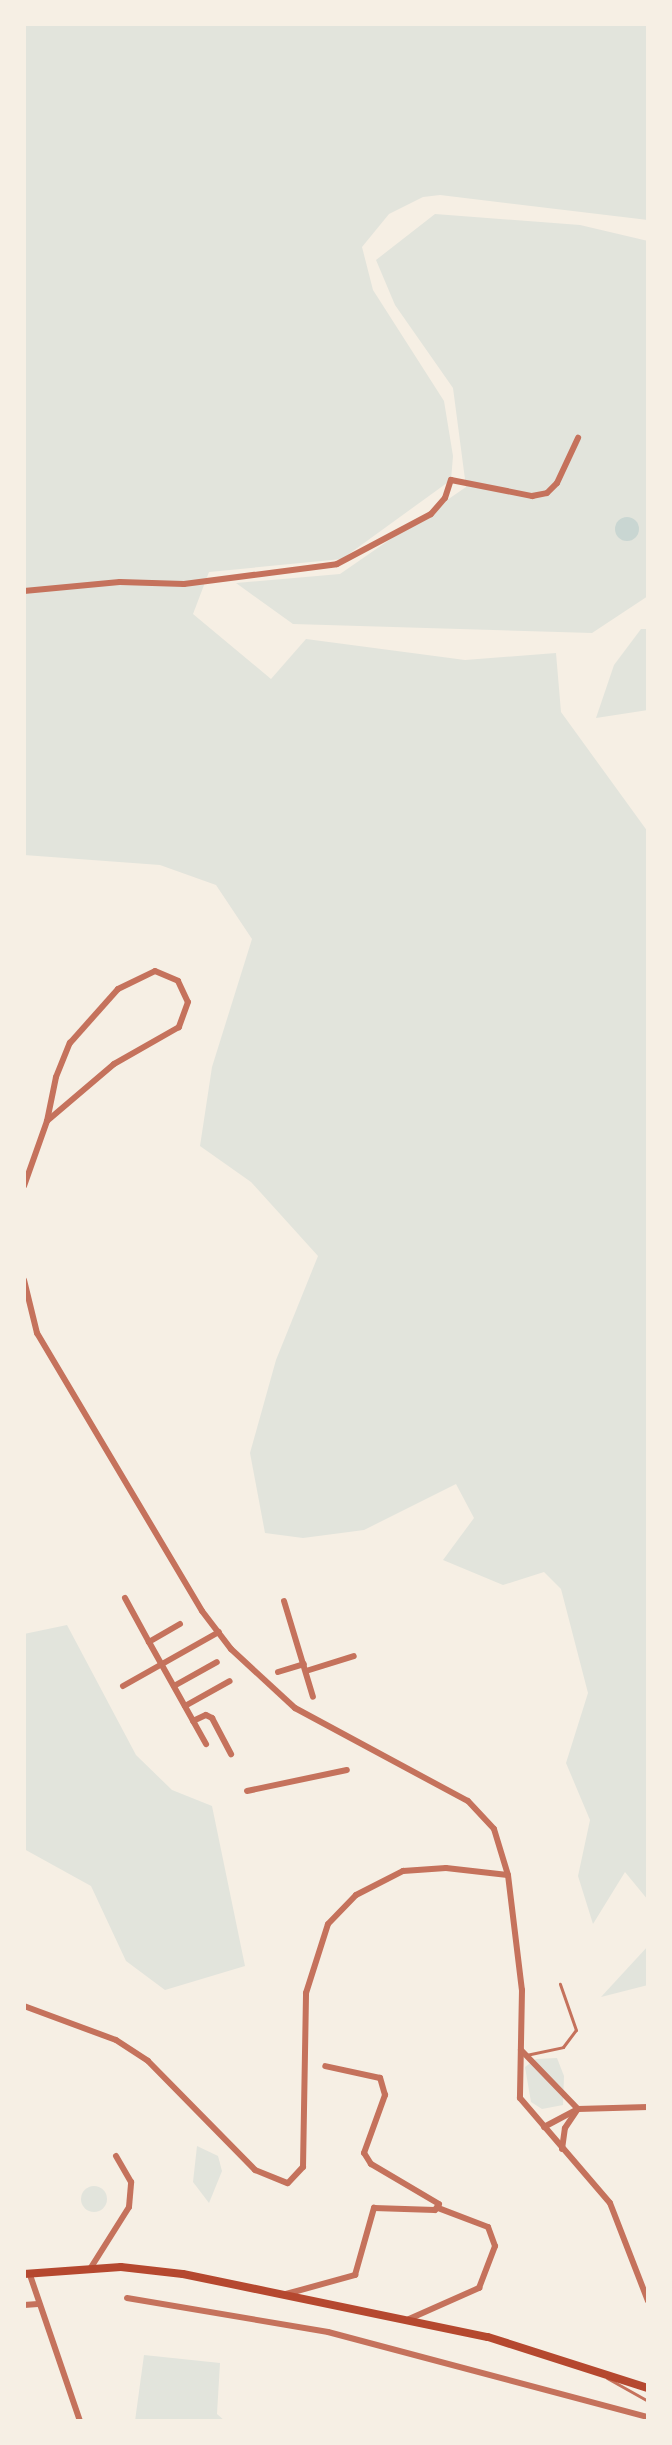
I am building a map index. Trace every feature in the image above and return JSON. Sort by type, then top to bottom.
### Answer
[{"type":"main road","points":[[27,2274],[154,2269],[409,2319],[550,2355],[607,2378],[648,2388]]},
{"type":"street","points":[[24,591],[120,582],[184,584],[337,564],[431,514],[445,498],[451,480],[532,496],[547,493],[557,483],[578,438]]},
{"type":"street","points":[[24,1186],[47,1121],[56,1077],[70,1043],[118,989],[155,971],[178,981],[188,1002],[179,1027],[114,1064],[47,1121]]},
{"type":"street","points":[[24,1280],[37,1333],[219,1632],[295,1708],[484,1814],[502,1848],[508,1875],[523,2005],[524,2052],[520,2098],[610,2203],[648,2301]]},
{"type":"street","points":[[125,1598],[206,1744]]},
{"type":"street","points":[[284,1601],[313,1697]]},
{"type":"street","points":[[149,1642],[180,1624]]},
{"type":"street","points":[[123,1686],[219,1632]]},
{"type":"street","points":[[278,1672],[354,1656]]},
{"type":"street","points":[[174,1686],[217,1662]]},
{"type":"street","points":[[185,1706],[230,1681]]},
{"type":"street","points":[[300,1688],[310,1686]]},
{"type":"street","points":[[193,1721],[206,1715],[212,1718],[231,1754]]},
{"type":"street","points":[[247,1791],[347,1770]]},
{"type":"street","points":[[24,2006],[97,2031],[135,2052],[255,2170],[288,2183],[303,2167],[306,1993],[328,1924],[356,1895],[403,1871],[446,1868],[508,1875]]},
{"type":"street","points":[[524,2052],[578,2109]]},
{"type":"street","points":[[325,2066],[380,2078],[385,2095],[364,2153],[371,2164],[436,2199],[438,2208]]},
{"type":"street","points":[[544,2127],[578,2109],[648,2107]]},
{"type":"street","points":[[562,2149],[565,2128],[578,2109]]},
{"type":"street","points":[[88,2272],[129,2207],[131,2182],[116,2156]]},
{"type":"street","points":[[283,2295],[355,2275],[374,2208],[438,2208],[488,2227],[495,2246],[479,2288],[409,2319]]},
{"type":"street","points":[[27,2274],[80,2421]]},
{"type":"street","points":[[127,2298],[337,2334],[648,2417]]},
{"type":"street","points":[[24,2305],[38,2304]]},
{"type":"lane","points":[[524,2052],[563,2047],[576,2030],[560,1984]]},
{"type":"lane","points":[[607,2378],[648,2401]]},
{"type":"shaded area","points":[[24,24],[648,24],[648,220],[440,195],[423,197],[389,214],[362,247],[373,290],[444,401],[453,456],[451,480],[342,559],[209,572],[193,614],[271,679],[306,639],[465,660],[556,653],[561,712],[648,832],[648,1900],[625,1872],[593,1924],[578,1876],[590,1820],[566,1763],[588,1693],[561,1589],[544,1572],[503,1585],[443,1560],[474,1518],[456,1484],[364,1530],[303,1538],[265,1533],[250,1453],[276,1360],[318,1256],[251,1182],[200,1146],[212,1067],[252,939],[216,885],[160,865],[24,855]]},
{"type":"shaded area","points":[[435,214],[580,225],[648,241],[648,596],[592,633],[293,624],[236,583],[340,574],[466,487],[453,388],[395,305],[376,260]]},
{"type":"shaded area","points":[[622,517],[632,517],[639,524],[639,534],[632,541],[622,541],[615,534],[615,524]]},
{"type":"shaded area","points":[[641,629],[648,629],[648,710],[596,718],[614,665]]},
{"type":"shaded area","points":[[67,1625],[136,1755],[172,1790],[212,1806],[245,1966],[165,1990],[126,1961],[91,1886],[24,1849],[24,1634]]},
{"type":"shaded area","points":[[648,1946],[648,1985],[601,1997]]},
{"type":"shaded area","points":[[557,2058],[564,2076],[563,2105],[542,2109],[531,2102],[525,2067],[536,2059]]},
{"type":"shaded area","points":[[197,2146],[218,2156],[222,2171],[209,2203],[193,2182]]},
{"type":"shaded area","points":[[94,2186],[103,2190],[107,2199],[103,2208],[94,2212],[85,2208],[81,2199],[85,2190]]},
{"type":"shaded area","points":[[144,2355],[220,2363],[217,2414],[225,2421],[135,2421]]}]
